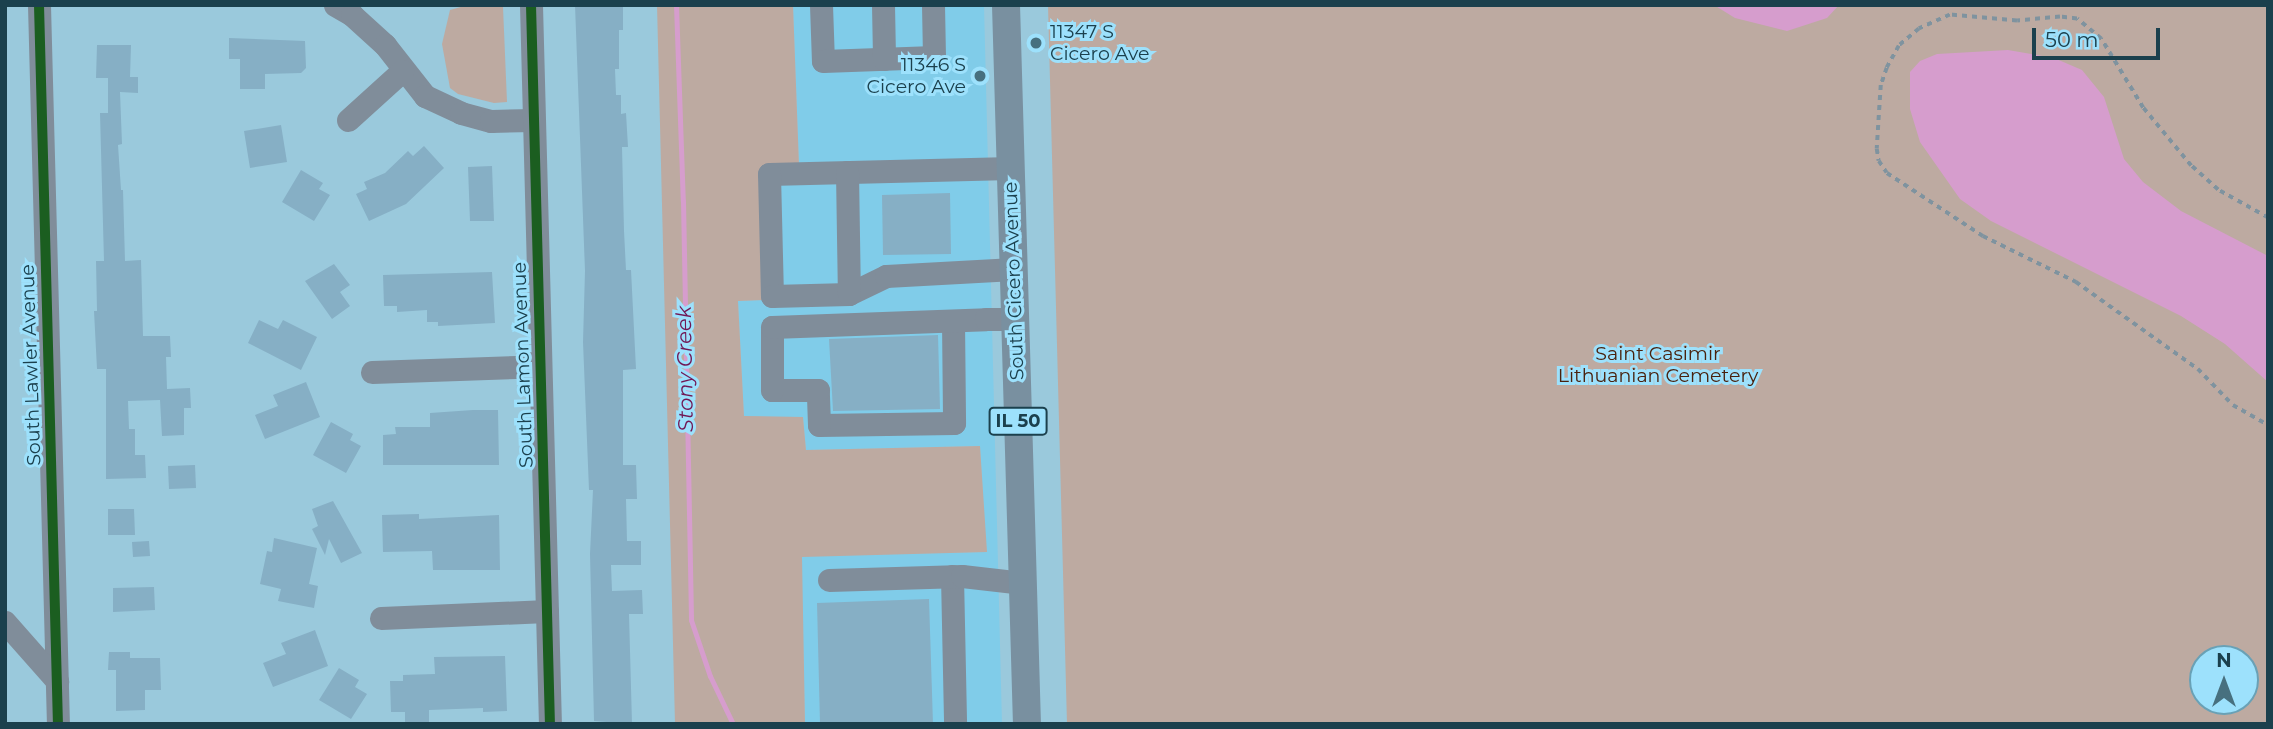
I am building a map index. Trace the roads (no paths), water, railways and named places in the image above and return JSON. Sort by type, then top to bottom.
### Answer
[{"type":"main road","name":"South Cicero Avenue","points":[[1006,5],[1027,724]]},
{"type":"street","name":"South Lawler Avenue","points":[[39,5],[58,724]]},
{"type":"street","points":[[335,5],[352,15],[385,45],[402,71],[425,96],[461,113],[491,121],[533,120]]},
{"type":"street","name":"South Lamon Avenue","points":[[531,5],[550,724]]},
{"type":"street","points":[[821,5],[823,61],[934,57],[933,5]]},
{"type":"street","points":[[883,5],[884,59]]},
{"type":"street","points":[[348,120],[402,71]]},
{"type":"street","points":[[1011,168],[769,174],[772,296],[849,295],[886,276],[1014,269]]},
{"type":"street","points":[[847,172],[849,295]]},
{"type":"street","points":[[953,321],[954,424],[819,425],[818,390],[772,390],[772,327],[953,321],[1015,319]]},
{"type":"street","points":[[373,372],[540,366]]},
{"type":"street","points":[[951,576],[955,724]]},
{"type":"street","points":[[829,580],[951,576],[1023,583]]},
{"type":"street","points":[[381,618],[547,611]]},
{"type":"street","points":[[5,622],[57,681]]},
{"type":"waterway","name":"Stony Creek","points":[[676,5],[683,201],[691,620],[710,676],[733,724]]},
{"type":"place","name":"11347 S Cicero Ave","points":[[1036,43]]},
{"type":"place","name":"11346 S Cicero Ave","points":[[980,76]]},
{"type":"park label","name":"Saint Casimir Lithuanian Cemetery","points":[[1658,365]]}]
